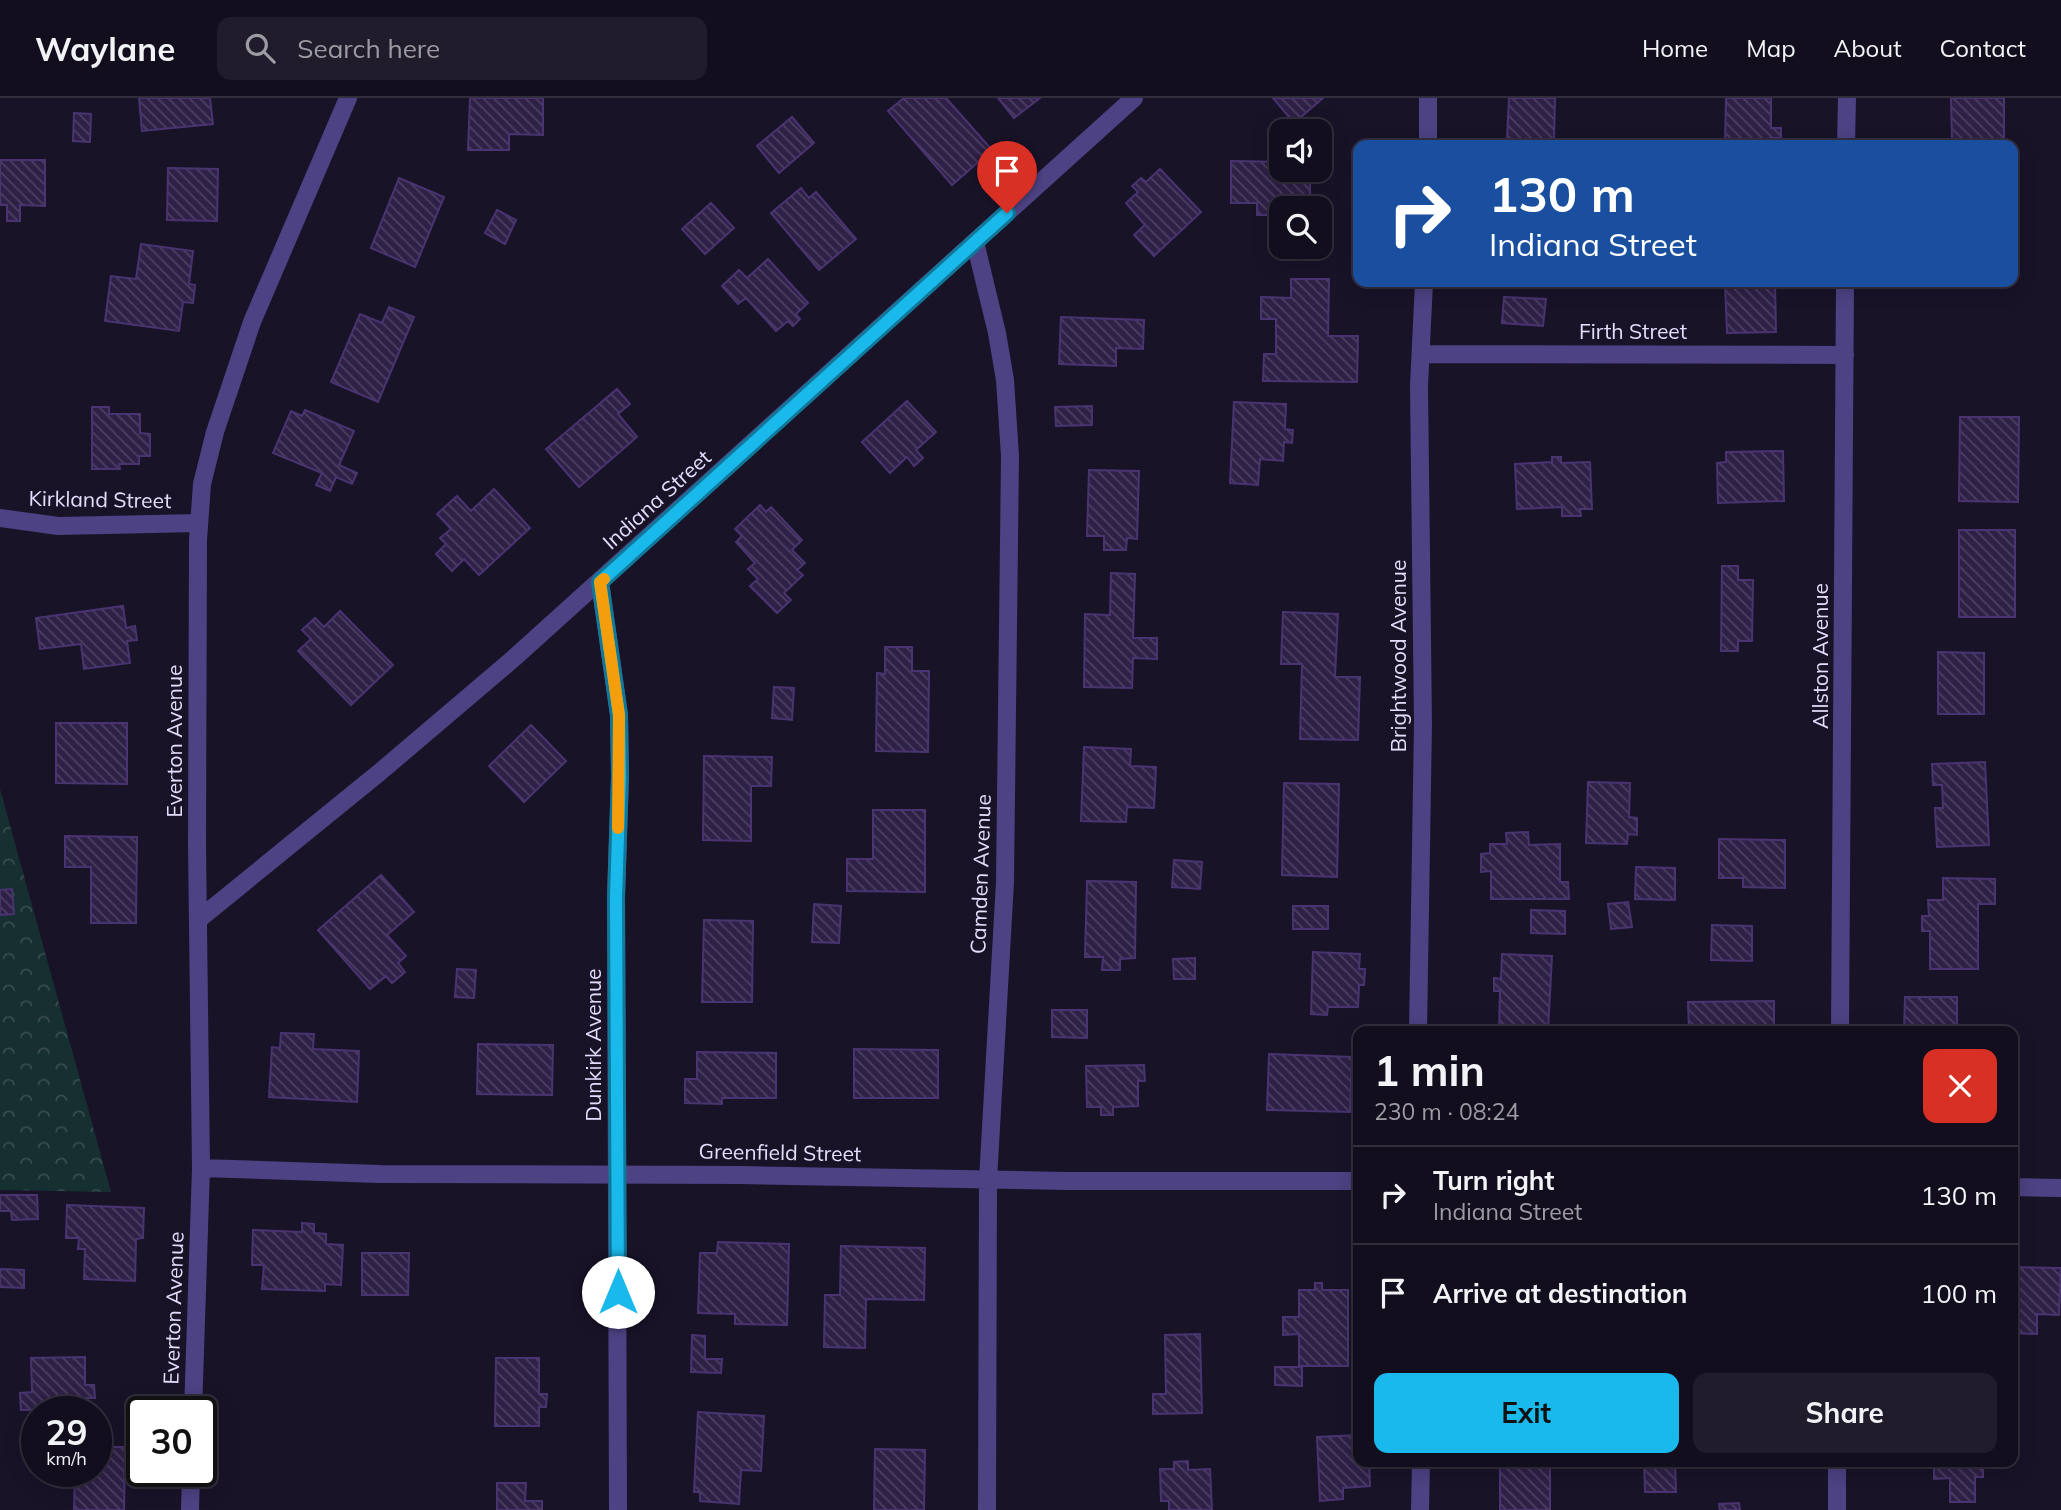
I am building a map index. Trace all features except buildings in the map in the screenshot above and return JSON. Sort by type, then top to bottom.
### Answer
[{"type":"street","name":"Everton Avenue","points":[[194,1396],[201,1168],[198,920],[202,484],[215,432],[252,322],[348,98]]},
{"type":"street","name":"Indiana Street","points":[[198,920],[469,698],[1134,98]]},
{"type":"street","points":[[1428,98],[1428,140]]},
{"type":"street","points":[[1846,140],[1847,98]]},
{"type":"street","name":"Camden Avenue","points":[[975,242],[997,333],[1005,380],[1010,457],[1005,882],[988,1180],[987,1510]]},
{"type":"street","name":"Brightwood Avenue","points":[[1418,1026],[1423,724],[1420,485],[1423,287]]},
{"type":"street","name":"Allston Avenue","points":[[1840,1026],[1845,287]]},
{"type":"street","name":"Firth Street","points":[[1420,354],[1844,355]]},
{"type":"street","name":"Kirkland Street","points":[[0,518],[58,526],[200,523]]},
{"type":"street","name":"Dunkirk Avenue","points":[[600,582],[619,715],[616,897],[618,1510]]},
{"type":"street","name":"Greenfield Street","points":[[201,1168],[379,1174],[1353,1181]]},
{"type":"street","points":[[2018,1187],[2061,1188]]},
{"type":"street","points":[[1420,1510],[1421,1467]]},
{"type":"street","points":[[1838,1467],[1838,1510]]},
{"type":"street","points":[[190,1510],[191,1487]]},
{"type":"green space","points":[[0,789],[111,1192],[0,1190]]},
{"type":"slow traffic","points":[[604,579],[600,582],[619,715],[618,828]]},
{"type":"route","points":[[618,1292],[616,897],[619,715],[600,582],[1007,213]]}]
